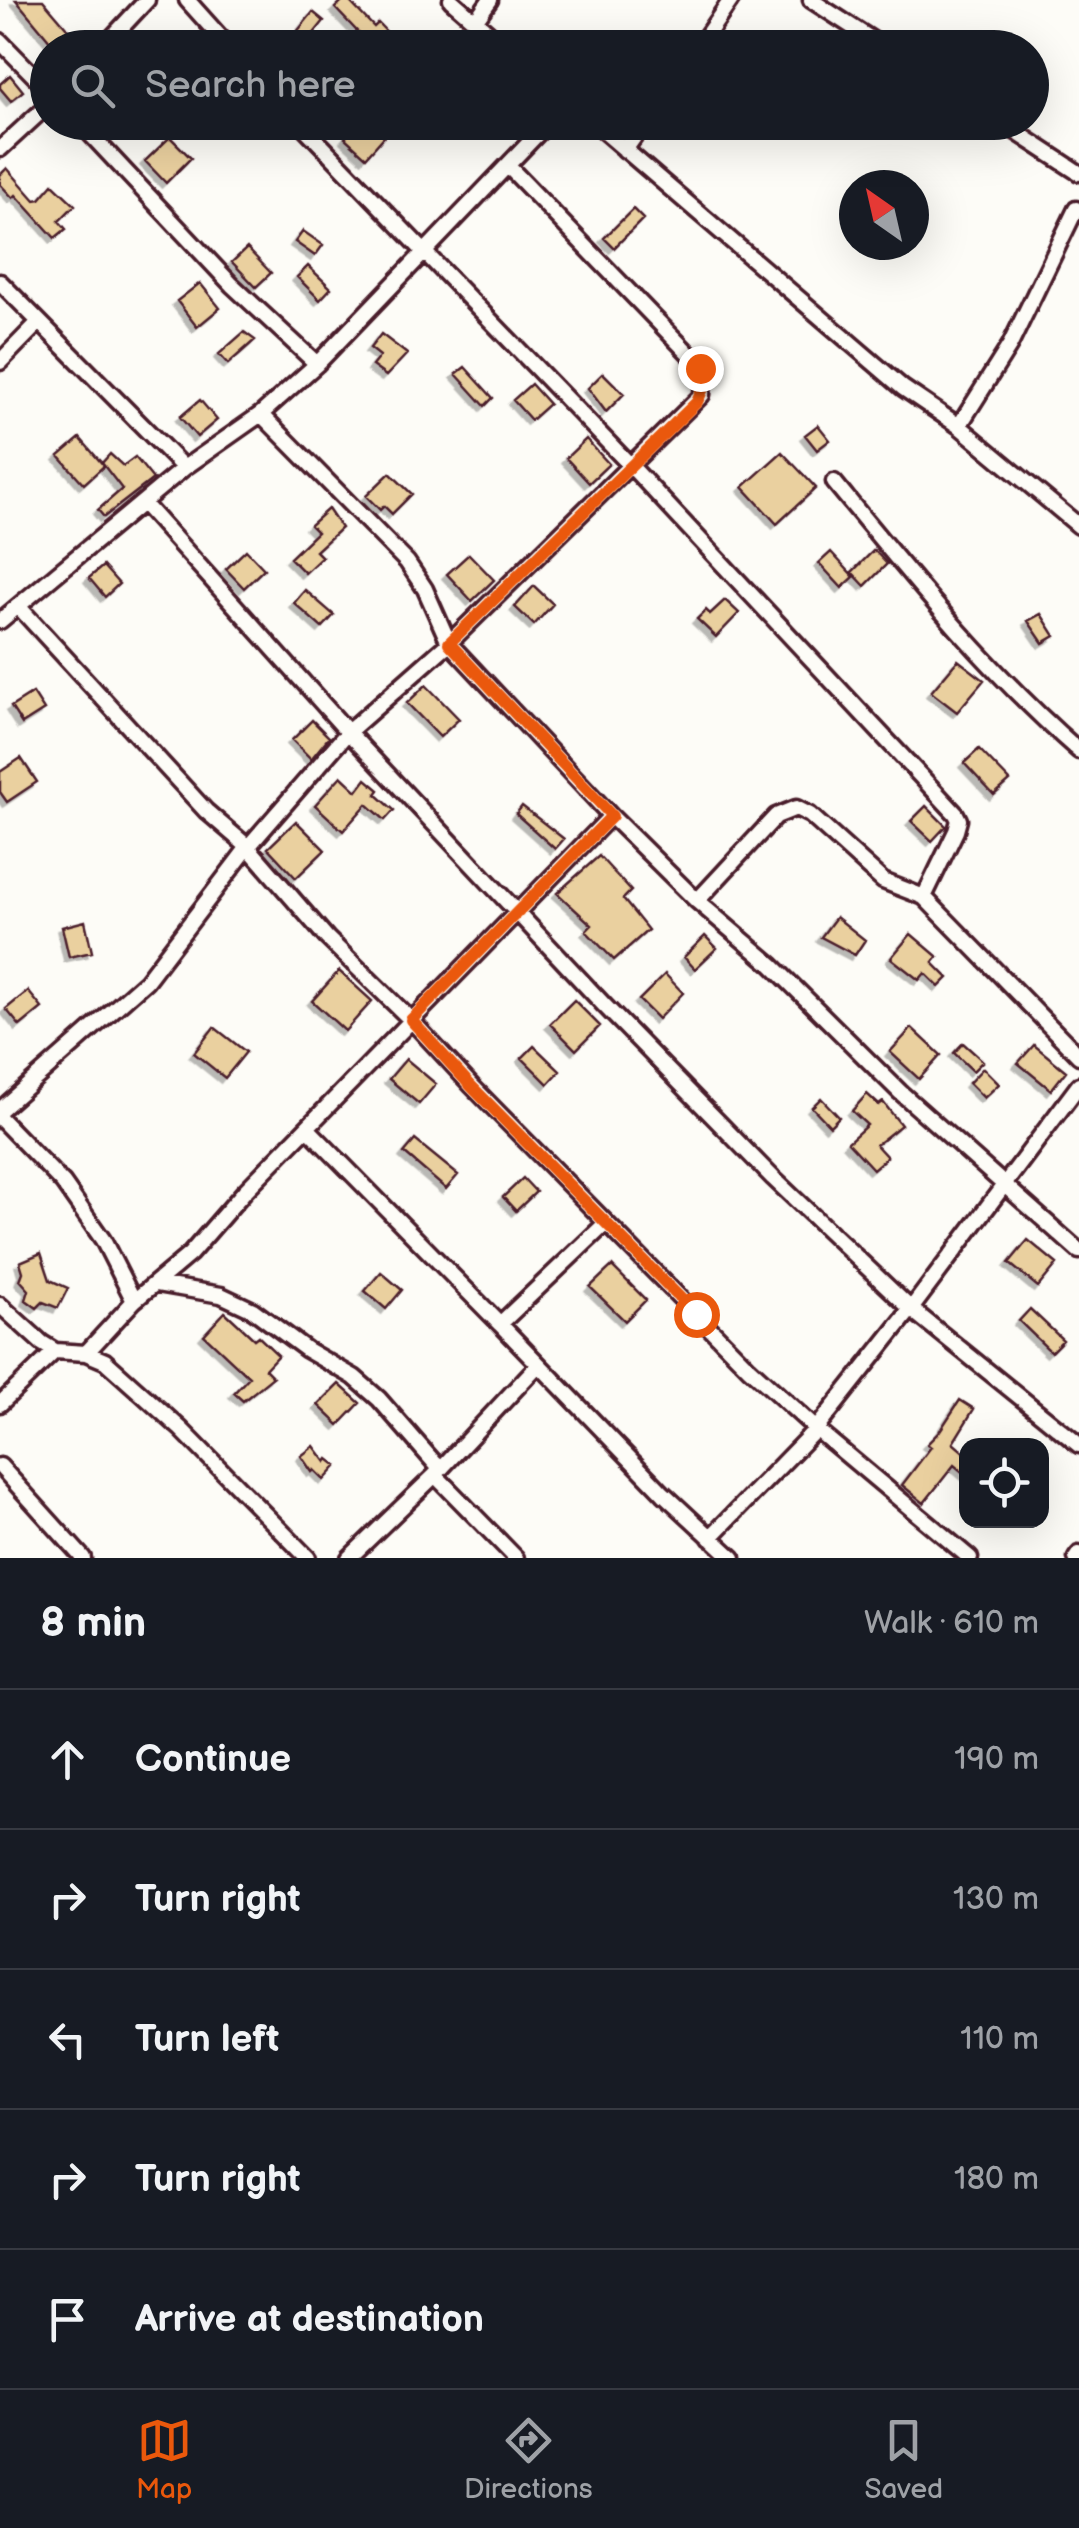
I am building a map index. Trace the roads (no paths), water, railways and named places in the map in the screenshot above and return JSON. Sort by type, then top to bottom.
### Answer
[{"type":"street","points":[[119,30],[147,0]]},
{"type":"street","points":[[187,0],[214,30]]},
{"type":"street","points":[[451,0],[485,30]]},
{"type":"street","points":[[475,21],[490,0]]},
{"type":"street","points":[[711,30],[732,0]]},
{"type":"street","points":[[811,0],[857,30]]},
{"type":"street","points":[[0,41],[30,72]]},
{"type":"street","points":[[0,149],[30,122]]},
{"type":"street","points":[[96,140],[232,285],[317,364]]},
{"type":"street","points":[[317,140],[631,466],[956,814],[956,831],[924,897]]},
{"type":"street","points":[[0,621],[184,468],[261,414],[317,364],[532,140]]},
{"type":"street","points":[[614,140],[903,388],[958,426],[1079,526]]},
{"type":"street","points":[[625,150],[632,140]]},
{"type":"street","points":[[1029,140],[1079,172]]},
{"type":"street","points":[[0,1110],[146,981],[248,848],[348,732],[449,643],[697,402],[704,386],[700,368],[508,166]]},
{"type":"street","points":[[958,426],[1010,344],[1078,208]]},
{"type":"street","points":[[0,282],[184,468]]},
{"type":"street","points":[[0,362],[40,322]]},
{"type":"street","points":[[261,414],[407,562],[449,643],[612,816],[696,901],[772,965],[900,1092],[1079,1251]]},
{"type":"street","points":[[834,482],[976,651],[1036,713],[1079,750]]},
{"type":"street","points":[[142,503],[348,732],[774,1178],[911,1309],[1079,1445]]},
{"type":"street","points":[[18,606],[206,811],[248,848],[328,938],[605,1224],[749,1368],[970,1558]]},
{"type":"street","points":[[696,901],[776,816],[796,808],[810,815],[883,881],[924,897],[1079,1056]]},
{"type":"street","points":[[86,1352],[134,1301],[190,1254],[244,1192],[612,816]]},
{"type":"street","points":[[710,1538],[816,1429],[1079,1085]]},
{"type":"street","points":[[0,1118],[63,1183],[103,1240],[134,1301]]},
{"type":"street","points":[[308,1130],[537,1366],[734,1558]]},
{"type":"street","points":[[500,1324],[605,1224]]},
{"type":"street","points":[[156,1284],[221,1295],[253,1310],[306,1350],[354,1377],[379,1399],[437,1472],[516,1558]]},
{"type":"street","points":[[0,1305],[55,1351],[86,1352],[106,1361],[182,1429],[308,1558]]},
{"type":"street","points":[[0,1404],[55,1351]]},
{"type":"street","points":[[349,1558],[537,1366]]},
{"type":"street","points":[[0,1466],[83,1558]]}]
